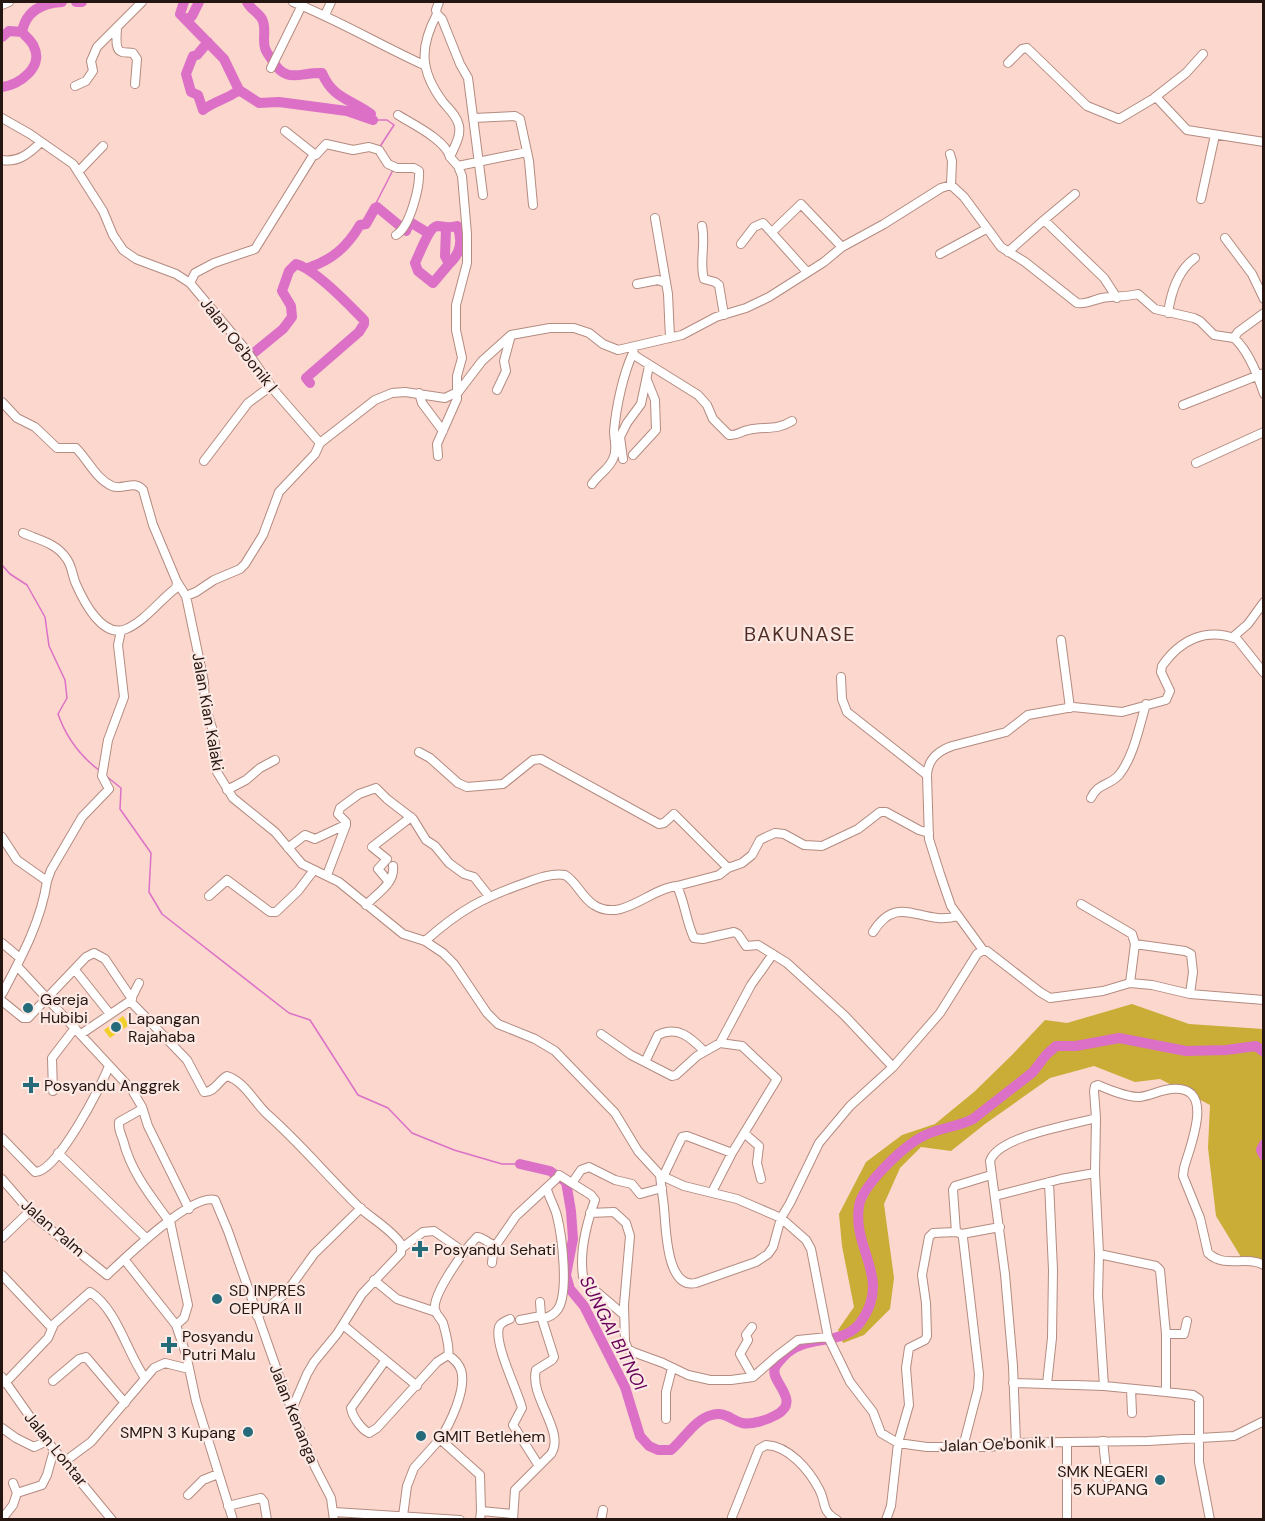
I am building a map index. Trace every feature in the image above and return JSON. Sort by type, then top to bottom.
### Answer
[{"type":"street","points":[[2,5],[9,2]]},
{"type":"street","points":[[75,86],[82,84],[93,71],[90,61],[94,52],[142,2]]},
{"type":"street","points":[[293,2],[303,4],[424,65]]},
{"type":"street","points":[[325,15],[332,2]]},
{"type":"street","points":[[439,2],[435,10],[442,19],[468,78],[483,195]]},
{"type":"street","points":[[271,68],[303,4]]},
{"type":"street","points":[[437,14],[423,56],[429,78],[455,116],[459,128],[455,147],[450,157]]},
{"type":"street","points":[[117,28],[119,50],[133,53],[137,58],[135,84]]},
{"type":"street","points":[[1008,63],[1022,49],[1027,48],[1087,106],[1119,119],[1154,98],[1186,73],[1203,54]]},
{"type":"street","points":[[1154,98],[1157,98],[1187,130],[1263,142]]},
{"type":"street","points":[[398,116],[432,136],[448,150],[462,176],[467,245],[466,263],[456,305],[456,330],[462,358],[457,376],[456,403],[437,447],[438,456]]},
{"type":"street","points":[[474,118],[518,117],[527,152],[533,205]]},
{"type":"street","name":"Jalan Oe'bonik I","points":[[2,118],[67,159],[103,211],[123,250],[136,260],[176,274],[190,283],[246,350],[273,389],[320,443]]},
{"type":"street","points":[[285,131],[314,154]]},
{"type":"street","points":[[1201,199],[1215,135]]},
{"type":"street","points":[[2,159],[17,160],[31,152],[41,142]]},
{"type":"street","points":[[190,283],[195,273],[213,263],[255,249],[314,154],[316,155],[326,144],[353,150],[369,147],[379,150],[388,164],[397,168],[414,168],[419,171],[414,203],[401,232],[396,236]]},
{"type":"street","points":[[78,172],[103,146]]},
{"type":"street","points":[[458,166],[527,152]]},
{"type":"street","points":[[950,154],[951,185],[964,197],[1001,247],[1025,262],[1078,304],[1103,298],[1138,294],[1155,309],[1194,318],[1214,335],[1234,338],[1260,374],[1263,394]]},
{"type":"street","points":[[2,402],[17,418],[35,427],[57,448],[76,448],[96,474],[111,486],[121,487],[132,484],[141,486],[153,525],[177,582],[186,596],[240,569],[245,564],[263,535],[279,492],[315,454],[320,443],[375,400],[392,393],[419,393],[445,398],[456,395],[482,361],[512,335],[550,328],[574,328],[589,333],[603,344],[618,350],[633,350],[682,335],[716,316],[746,308],[769,297],[824,262],[842,247],[941,188],[951,185]]},
{"type":"street","points":[[1008,252],[1074,194]]},
{"type":"street","points":[[772,232],[801,204],[842,247]]},
{"type":"street","points":[[655,218],[666,284],[670,338]]},
{"type":"street","points":[[1044,220],[1104,278],[1117,298]]},
{"type":"street","points":[[741,244],[761,223],[772,232],[807,272]]},
{"type":"street","points":[[702,226],[705,244],[702,274],[704,279],[719,285],[724,315]]},
{"type":"street","points":[[940,254],[986,229]]},
{"type":"street","points":[[1225,238],[1252,274],[1263,299]]},
{"type":"street","points":[[1168,313],[1174,285],[1188,263],[1195,258]]},
{"type":"street","points":[[638,284],[658,280],[666,284]]},
{"type":"street","points":[[1234,338],[1263,312]]},
{"type":"street","points":[[497,390],[506,371],[504,361],[512,335]]},
{"type":"street","points":[[633,350],[649,366],[698,395],[707,405],[713,419],[729,435],[736,435],[746,430],[778,428],[792,421]]},
{"type":"street","points":[[592,484],[614,458],[616,448],[614,434],[620,397],[633,350]]},
{"type":"street","points":[[623,459],[620,437],[641,404],[649,366]]},
{"type":"street","points":[[1183,405],[1260,374]]},
{"type":"street","points":[[633,455],[656,430],[655,400],[647,380]]},
{"type":"street","points":[[204,461],[248,403],[267,389],[273,389]]},
{"type":"street","points":[[419,393],[422,404],[443,431]]},
{"type":"street","points":[[1196,463],[1263,432]]},
{"type":"street","points":[[23,532],[57,547],[68,559],[76,585],[90,611],[106,627],[114,630],[121,631],[133,625],[176,588],[177,582]]},
{"type":"street","name":"Jalan Kian Kalaki","points":[[186,596],[204,682],[205,706],[213,728],[217,772],[227,790],[238,803],[275,831],[302,864],[339,882],[403,934],[425,941],[443,953],[454,964],[492,1019],[498,1024],[548,1045],[615,1113],[636,1147],[661,1176],[684,1186],[736,1199],[781,1218]]},
{"type":"street","points":[[1233,637],[1248,624],[1263,602]]},
{"type":"street","points":[[2,994],[36,926],[51,870],[82,817],[108,791],[108,786],[102,776],[108,740],[124,697],[118,645],[121,631]]},
{"type":"street","points":[[983,951],[951,906],[929,833],[927,775],[934,757],[943,749],[996,736],[1030,715],[1070,708],[1122,712],[1164,701],[1168,698],[1170,691],[1161,672],[1162,666],[1190,639],[1200,635],[1233,637],[1242,644],[1263,673]]},
{"type":"street","points":[[1061,640],[1070,708]]},
{"type":"street","points":[[841,677],[842,699],[847,712],[927,775]]},
{"type":"street","points":[[1090,798],[1098,787],[1113,780],[1124,767],[1133,750],[1146,704]]},
{"type":"street","points":[[419,752],[430,758],[458,783],[467,787],[503,784],[531,761],[541,759],[656,823],[663,824],[674,814],[728,868]]},
{"type":"street","points":[[227,790],[245,782],[274,761]]},
{"type":"street","points":[[346,824],[338,814],[339,808],[358,794],[376,788],[411,817],[428,842],[435,846],[458,870],[476,878],[489,896]]},
{"type":"street","points":[[425,941],[449,920],[489,896],[544,876],[564,874],[594,906],[615,909],[628,906],[673,885],[677,886],[719,874],[747,860],[757,849],[760,840],[775,833],[784,834],[804,845],[822,846],[858,830],[880,812],[886,812],[929,833]]},
{"type":"street","points":[[389,882],[378,869],[387,859],[372,847],[411,817]]},
{"type":"street","points":[[288,848],[305,835],[315,839],[346,824]]},
{"type":"street","points":[[327,875],[346,824]]},
{"type":"street","points":[[2,837],[17,860],[47,881]]},
{"type":"street","points":[[366,905],[394,875],[393,866]]},
{"type":"street","points":[[210,896],[224,882],[229,881],[270,912],[276,912],[298,891],[314,870]]},
{"type":"street","points":[[677,886],[694,938],[703,939],[734,932],[746,946],[758,945],[787,963],[845,1016],[893,1067]]},
{"type":"street","points":[[1081,904],[1131,932],[1136,944],[1130,983]]},
{"type":"street","points":[[873,932],[883,917],[895,912],[906,912],[940,920],[958,916]]},
{"type":"street","points":[[2,943],[20,958]]},
{"type":"street","points":[[1136,944],[1185,951],[1191,954],[1193,972],[1190,994]]},
{"type":"street","points":[[732,1153],[687,1136],[682,1137],[661,1176],[668,1256],[683,1281],[688,1284],[725,1274],[765,1257],[773,1247],[781,1218],[811,1156],[826,1132],[893,1067],[940,1013],[977,954],[983,951],[987,951],[1050,998],[1103,991],[1130,983],[1152,985],[1190,994],[1263,1000]]},
{"type":"street","points":[[2,1001],[23,1018],[27,1018],[47,1000],[86,957],[90,954],[97,954],[111,968],[131,1000],[187,1060],[204,1092],[212,1091],[220,1080],[227,1076],[236,1080],[361,1209],[398,1239],[402,1248]]},
{"type":"street","points":[[720,1043],[751,985],[773,954]]},
{"type":"street","points":[[16,966],[132,1090],[189,1209]]},
{"type":"street","points":[[75,970],[110,1014]]},
{"type":"street","points":[[53,1091],[52,1058],[78,1031],[131,1000],[139,983]]},
{"type":"street","points":[[645,1062],[658,1035],[667,1032],[685,1034],[704,1051]]},
{"type":"street","points":[[600,1034],[645,1062],[673,1076],[704,1051],[720,1043],[736,1044],[745,1048],[777,1078],[732,1153],[712,1192]]},
{"type":"street","points":[[2,1138],[37,1173],[42,1171],[58,1153],[89,1108],[109,1066]]},
{"type":"street","points":[[1104,1386],[1098,1296],[1099,1254],[1094,1091],[1096,1085],[1138,1097],[1171,1089],[1181,1089],[1194,1097],[1199,1111],[1183,1176],[1200,1218],[1208,1253],[1223,1262],[1256,1262],[1263,1265]]},
{"type":"street","points":[[142,1109],[119,1122],[118,1127],[128,1158],[141,1183],[169,1221],[188,1305],[184,1318],[176,1325]]},
{"type":"street","points":[[1016,1443],[1012,1346],[1000,1227],[991,1175],[991,1158],[1002,1147],[1040,1132],[1096,1118]]},
{"type":"street","points":[[744,1133],[759,1146],[756,1163],[761,1179]]},
{"type":"street","points":[[118,1149],[122,1138]]},
{"type":"street","points":[[58,1153],[146,1238]]},
{"type":"street","points":[[572,1183],[581,1170],[589,1167],[615,1180],[632,1184],[640,1194],[662,1188]]},
{"type":"street","points":[[995,1196],[1095,1173]]},
{"type":"street","points":[[963,1448],[978,1389],[979,1374],[954,1186],[991,1175]]},
{"type":"street","points":[[492,1263],[494,1245],[528,1204],[539,1193],[548,1189],[558,1177],[572,1183],[595,1200],[590,1214],[581,1264],[584,1281],[624,1315]]},
{"type":"street","name":"Jalan Palm","points":[[2,1179],[30,1211],[107,1275]]},
{"type":"street","points":[[1047,1384],[1052,1338],[1053,1270],[1049,1182]]},
{"type":"street","points":[[520,1320],[542,1318],[556,1312],[562,1299],[563,1252],[557,1215],[548,1189]]},
{"type":"street","name":"Jalan Kenanga","points":[[107,1275],[146,1238],[169,1221],[209,1198],[215,1200],[292,1409],[315,1467],[331,1498],[334,1516]]},
{"type":"street","points":[[257,1316],[286,1293],[314,1254],[361,1209]]},
{"type":"street","points":[[2,1238],[30,1211]]},
{"type":"street","points":[[590,1214],[614,1212],[628,1228],[630,1236],[624,1342],[628,1350],[688,1375],[710,1380],[753,1377],[798,1340],[828,1337]]},
{"type":"street","points":[[781,1218],[808,1242],[828,1337],[834,1352],[850,1382],[873,1412],[879,1432],[898,1443]]},
{"type":"street","points":[[886,1520],[891,1506],[898,1443],[909,1405],[906,1368],[909,1348],[925,1340],[927,1336],[927,1303],[922,1275],[929,1237],[933,1233],[959,1233],[1000,1227]]},
{"type":"street","points":[[292,1409],[310,1368],[358,1300],[374,1280],[397,1258],[402,1248],[423,1232],[434,1231],[464,1252]]},
{"type":"street","points":[[448,1355],[450,1348],[436,1312],[436,1300],[464,1252],[477,1237],[494,1245]]},
{"type":"street","points":[[1099,1254],[1158,1267],[1166,1334],[1166,1392]]},
{"type":"street","points":[[124,1259],[176,1325],[233,1520]]},
{"type":"street","points":[[2,1275],[52,1328]]},
{"type":"street","points":[[374,1280],[397,1299],[436,1312]]},
{"type":"street","points":[[3,1380],[48,1338],[52,1328],[90,1292],[98,1297],[109,1313],[145,1378]]},
{"type":"street","points":[[440,1439],[480,1475],[480,1515],[513,1516],[515,1490],[553,1451],[555,1444],[551,1426],[535,1385],[536,1370],[553,1359],[540,1302]]},
{"type":"street","points":[[510,1319],[500,1324],[500,1341],[522,1408],[513,1425],[539,1466]]},
{"type":"street","points":[[1166,1334],[1184,1334],[1187,1321]]},
{"type":"street","points":[[343,1324],[417,1386]]},
{"type":"street","points":[[752,1328],[746,1335],[748,1340],[740,1354],[753,1377]]},
{"type":"street","points":[[385,1361],[351,1407],[352,1413],[364,1430],[369,1433],[374,1431],[441,1358],[448,1355]]},
{"type":"street","points":[[403,1516],[407,1486],[414,1468],[440,1439],[454,1417],[462,1376],[459,1365],[448,1355]]},
{"type":"street","points":[[53,1381],[80,1359],[86,1357],[124,1402]]},
{"type":"street","points":[[64,1462],[91,1442],[159,1364],[165,1363],[189,1370]]},
{"type":"street","points":[[666,1419],[666,1392],[672,1368]]},
{"type":"street","name":"Jalan Lontar","points":[[3,1380],[47,1442],[112,1520]]},
{"type":"street","points":[[1013,1383],[1104,1386],[1193,1395],[1199,1399],[1198,1437],[1202,1482],[1210,1520]]},
{"type":"street","points":[[1131,1389],[1132,1413]]},
{"type":"street","points":[[1067,1442],[1237,1435],[1263,1421]]},
{"type":"street","points":[[2,1428],[34,1447],[47,1442]]},
{"type":"street","points":[[1103,1441],[1107,1478]]},
{"type":"street","name":"Jalan Oe'bonik I","points":[[898,1443],[963,1448],[1016,1443],[1067,1442],[1067,1520]]},
{"type":"street","points":[[732,1517],[759,1449],[766,1445],[782,1449],[795,1458],[819,1489],[826,1512],[837,1520]]},
{"type":"street","points":[[17,1493],[42,1485],[54,1450]]},
{"type":"street","points":[[188,1495],[196,1485],[218,1474]]},
{"type":"street","points":[[2,1519],[13,1505],[17,1493],[13,1483]]},
{"type":"street","points":[[228,1506],[261,1498],[264,1502],[267,1520]]},
{"type":"street","points":[[601,1520],[603,1510]]},
{"type":"street","points":[[334,1516],[403,1516],[460,1520]]},
{"type":"shaded area","points":[[1132,1004],[1189,1024],[1263,1029],[1263,1263],[1241,1257],[1216,1216],[1208,1148],[1210,1105],[1160,1079],[1135,1082],[1094,1066],[1050,1078],[951,1151],[921,1147],[900,1168],[884,1204],[894,1278],[890,1309],[864,1335],[843,1343],[838,1330],[854,1307],[842,1246],[839,1214],[866,1162],[902,1135],[935,1124],[974,1092],[1045,1020],[1067,1023]]},
{"type":"shaded area","name":"Lapangan Rajahaba","points":[[123,1016],[129,1025],[110,1038],[104,1030]]},
{"type":"waterway","points":[[22,32],[27,18],[36,9],[62,2]]},
{"type":"waterway","points":[[76,2],[82,2]]},
{"type":"waterway","points":[[184,2],[180,14],[224,59],[239,90],[259,103],[279,102],[347,111],[373,120]]},
{"type":"waterway","points":[[186,20],[192,16],[199,2]]},
{"type":"waterway","points":[[247,2],[262,19],[265,48],[278,68],[294,76],[322,73],[331,88],[371,114]]},
{"type":"waterway","points":[[2,37],[9,31],[22,32],[32,43],[36,54],[36,61],[28,74],[16,83],[2,87]]},
{"type":"waterway","points":[[208,42],[197,55],[193,56],[186,74],[191,92],[198,95],[203,110],[239,90]]},
{"type":"waterway","points":[[373,120],[387,120],[394,125],[381,148]]},
{"type":"waterway","points":[[372,211],[393,170]]},
{"type":"waterway","points":[[308,268],[338,252],[360,225],[366,224],[377,207],[406,231],[410,222],[428,233]]},
{"type":"waterway","points":[[446,229],[445,256],[449,264],[433,283],[418,271],[415,263],[434,228],[457,226],[460,246],[449,264]]},
{"type":"waterway","points":[[255,352],[283,329],[292,317],[291,306],[282,291],[289,271],[296,264],[304,267],[332,288],[364,320],[359,332],[306,378],[310,383]]},
{"type":"waterway","points":[[2,565],[10,574],[27,585],[45,617],[49,646],[65,680],[67,698],[58,714],[74,746],[100,771]]},
{"type":"waterway","points":[[106,776],[121,788],[120,809],[151,853],[149,892],[162,914],[289,1013],[310,1020],[358,1095],[388,1108],[412,1133],[454,1150],[502,1164],[520,1164]]},
{"type":"waterway","name":"SUNGAI BITNOI","points":[[520,1164],[550,1171],[566,1182],[573,1239],[566,1275],[570,1289],[584,1306],[625,1387],[640,1436],[649,1446],[658,1450],[671,1450],[706,1417],[721,1414],[742,1423],[750,1423],[768,1419],[783,1409],[786,1397],[774,1373],[783,1357],[792,1349],[802,1345],[852,1331],[860,1323],[869,1307],[873,1292],[872,1278],[858,1222],[859,1206],[874,1179],[902,1151],[924,1135],[973,1119],[1033,1072],[1056,1046],[1076,1046],[1119,1038],[1186,1051],[1226,1050],[1256,1046],[1264,1052]]},
{"type":"waterway","name":"SUNGAI BITNOI","points":[[1264,1144],[1261,1150],[1264,1156]]},
{"type":"place","name":"Gereja Hubibi","points":[[28,1008]]},
{"type":"place","name":"Lapangan Rajahaba","points":[[116,1027]]},
{"type":"place","name":"Posyandu Anggrek","points":[[31,1085]]},
{"type":"place","name":"Posyandu Sehati","points":[[420,1249]]},
{"type":"place","name":"SD INPRES OEPURA II","points":[[217,1299]]},
{"type":"place","name":"Posyandu Putri Malu","points":[[169,1345]]},
{"type":"place","name":"SMPN 3 Kupang","points":[[248,1432]]},
{"type":"place","name":"GMIT Betlehem","points":[[421,1436]]},
{"type":"place","name":"SMK NEGERI 5 KUPANG","points":[[1160,1480]]},
{"type":"district","name":"BAKUNASE","points":[[800,634]]}]
